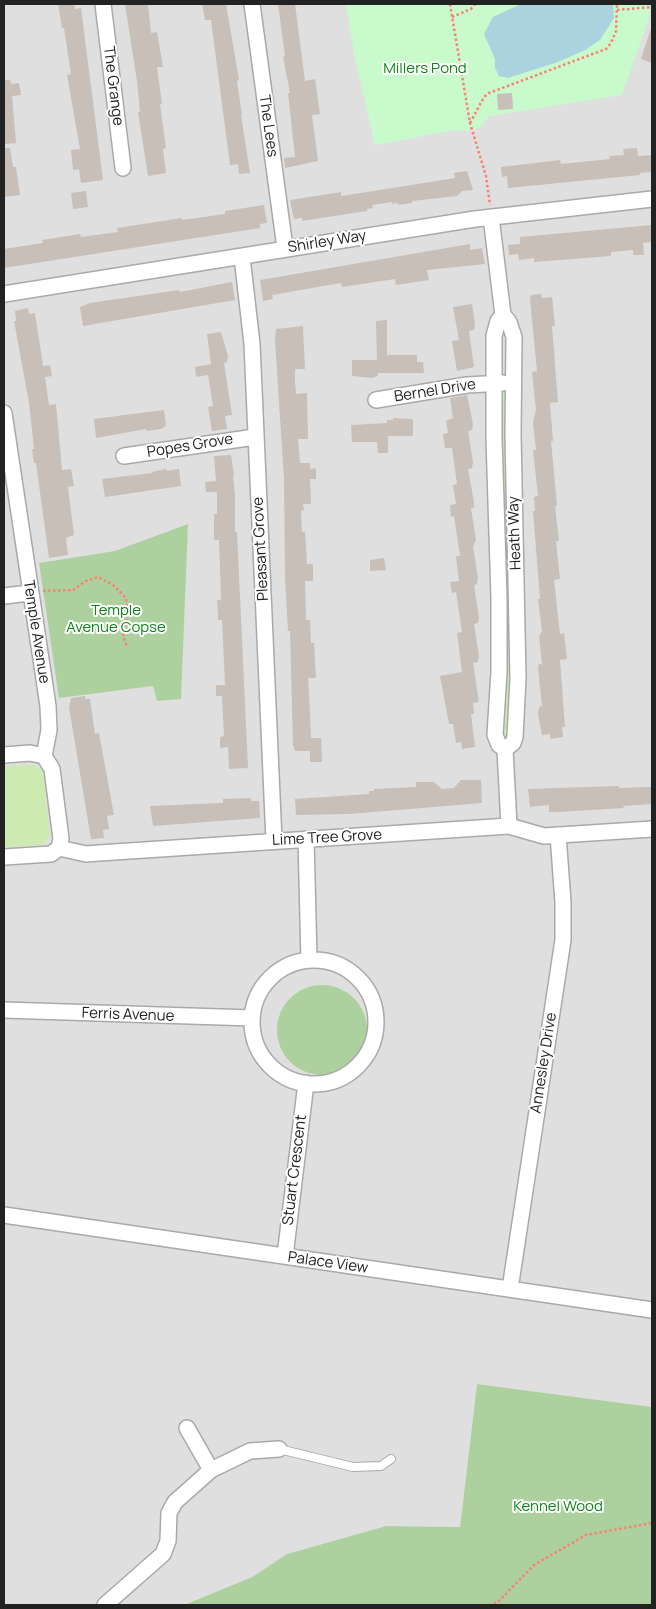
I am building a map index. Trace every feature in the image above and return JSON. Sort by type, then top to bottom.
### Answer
[{"type":"street","name":"The Grange","points":[[103,4],[123,168]]},
{"type":"street","name":"The Lees","points":[[252,4],[285,248]]},
{"type":"street","name":"Shirley Way","points":[[4,294],[242,257],[285,248],[491,217],[652,199]]},
{"type":"street","name":"Heath Way","points":[[491,217],[503,316],[509,322],[514,338],[513,383],[518,653],[514,736],[513,743],[505,749]]},
{"type":"street","name":"Pleasant Grove","points":[[242,257],[251,325],[274,841]]},
{"type":"street","name":"Heath Way","points":[[503,316],[498,321],[494,336],[499,653],[495,735],[499,745],[505,749]]},
{"type":"street","name":"Bernel Drive","points":[[376,400],[494,383],[513,383]]},
{"type":"street","name":"Temple Avenue","points":[[4,413],[6,450],[49,719],[44,756],[52,770],[61,839],[59,848]]},
{"type":"street","name":"Popes Grove","points":[[124,456],[255,436]]},
{"type":"street","points":[[4,596],[29,593]]},
{"type":"street","points":[[499,653],[518,653]]},
{"type":"street","name":"Heath Way","points":[[505,749],[509,826]]},
{"type":"street","points":[[4,755],[30,753],[44,756]]},
{"type":"street","name":"Lime Tree Grove","points":[[4,857],[51,854],[59,848],[86,854],[100,854],[509,826],[539,835],[652,829]]},
{"type":"street","name":"Annesley Drive","points":[[510,1289],[563,940],[563,902],[558,835]]},
{"type":"street","points":[[306,839],[308,960]]},
{"type":"street","points":[[308,960],[333,963],[356,976],[371,997],[376,1022],[371,1048],[355,1069],[332,1082],[306,1084],[288,1078],[261,1054],[254,1036],[252,1018],[258,994],[274,975],[289,965],[308,960]]},
{"type":"street","name":"Ferris Avenue","points":[[4,1010],[252,1018]]},
{"type":"street","name":"Stuart Crescent","points":[[285,1256],[306,1084]]},
{"type":"street","name":"Palace View","points":[[4,1215],[652,1310]]},
{"type":"street","points":[[187,1428],[211,1470]]},
{"type":"street","points":[[105,1605],[163,1554],[168,1541],[169,1513],[175,1502],[211,1470],[250,1451],[279,1449]]},
{"type":"lane","points":[[279,1449],[353,1466],[381,1466],[391,1460]]},
{"type":"path","points":[[450,4],[470,123],[488,186],[491,217]]},
{"type":"path","points":[[452,17],[471,10],[475,4]]},
{"type":"path","points":[[470,123],[489,93],[606,49],[616,31],[617,4]]},
{"type":"path","points":[[617,10],[652,7]]},
{"type":"path","points":[[29,593],[72,590],[86,581],[98,577],[113,585],[126,598],[128,616],[123,636],[127,647]]},
{"type":"path","points":[[489,1605],[497,1603],[534,1565],[586,1536],[652,1523]]},
{"type":"shaded area","points":[[4,4],[652,4],[652,1407],[477,1384],[460,1527],[386,1526],[287,1554],[252,1577],[184,1605],[4,1605]]},
{"type":"green space","name":"Millers Pond","points":[[346,4],[649,4],[650,15],[622,95],[489,116],[481,126],[472,131],[455,130],[375,145],[354,54]]},
{"type":"green space","points":[[501,389],[506,391],[510,646],[506,646],[500,491]]},
{"type":"green space","name":"Temple Avenue Copse","points":[[188,524],[181,699],[157,701],[153,686],[59,698],[39,563],[115,551]]},
{"type":"green space","points":[[509,659],[512,662],[508,741],[500,739],[505,661]]},
{"type":"green space","points":[[34,765],[42,770],[43,774],[50,836],[43,845],[4,847],[4,766]]},
{"type":"green space","points":[[322,985],[331,986],[347,993],[359,1005],[366,1021],[366,1039],[359,1055],[347,1067],[331,1074],[322,1075],[313,1074],[297,1067],[285,1055],[278,1039],[277,1030],[278,1021],[285,1005],[297,993],[313,986]]},
{"type":"green space","name":"Kennel Wood","points":[[477,1384],[652,1407],[652,1605],[184,1605],[252,1577],[287,1554],[386,1526],[460,1527]]},
{"type":"water","name":"Millers Pond","points":[[521,4],[613,4],[614,18],[600,40],[585,50],[558,62],[508,78],[499,76],[495,68],[495,59],[484,34],[493,17]]},
{"type":"building","points":[[58,4],[74,4],[75,9],[81,8],[103,180],[81,183],[79,169],[73,170],[71,150],[80,149],[67,75],[71,74],[64,28],[62,28]]},
{"type":"building","points":[[125,4],[148,4],[151,33],[157,32],[163,67],[157,67],[166,148],[163,149],[166,173],[148,176],[138,112],[140,112],[137,81]]},
{"type":"building","points":[[202,4],[226,4],[239,80],[237,81],[241,115],[250,173],[239,174],[238,164],[230,165],[211,20],[205,20]]},
{"type":"building","points":[[278,4],[295,4],[305,81],[315,79],[320,114],[312,115],[318,161],[285,168],[284,158],[295,157],[288,93],[290,93],[283,57],[285,56]]},
{"type":"building","points":[[650,31],[652,31],[652,63],[641,59]]},
{"type":"building","points":[[4,80],[10,80],[11,84],[19,83],[21,95],[12,96],[16,143],[4,144]]},
{"type":"building","points":[[512,93],[513,109],[498,110],[497,94]]},
{"type":"building","points":[[4,148],[10,148],[13,167],[16,167],[20,195],[4,197]]},
{"type":"building","points":[[637,148],[638,156],[652,155],[652,172],[640,173],[640,175],[508,188],[507,176],[502,177],[501,167],[560,160],[561,164],[610,159],[609,156],[624,155],[623,149]]},
{"type":"building","points":[[467,171],[473,190],[462,191],[457,196],[412,201],[412,203],[398,205],[398,203],[392,204],[392,202],[372,205],[373,208],[367,209],[367,211],[302,221],[302,218],[294,219],[290,200],[341,192],[341,196],[455,178],[454,173]]},
{"type":"building","points":[[86,191],[88,207],[73,209],[71,193]]},
{"type":"building","points":[[264,205],[267,223],[260,224],[260,228],[4,268],[4,249],[43,243],[42,240],[80,234],[81,237],[118,232],[117,228],[182,218],[182,220],[225,214],[225,211]]},
{"type":"building","points":[[652,225],[652,242],[643,243],[644,255],[633,255],[633,250],[611,252],[611,256],[534,262],[534,258],[519,260],[518,254],[509,255],[508,245],[520,244],[520,237]]},
{"type":"building","points":[[470,244],[470,250],[482,248],[485,264],[427,270],[429,280],[396,285],[395,279],[342,287],[341,283],[272,295],[273,299],[263,301],[260,280]]},
{"type":"building","points":[[232,282],[235,300],[83,326],[80,307],[90,303],[179,290],[180,292]]},
{"type":"building","points":[[541,294],[542,298],[552,297],[555,326],[552,326],[558,402],[550,403],[553,441],[551,441],[557,506],[555,506],[559,541],[556,541],[560,579],[554,580],[560,634],[564,633],[567,659],[560,660],[565,727],[562,727],[563,737],[550,739],[550,734],[542,735],[538,715],[539,707],[542,706],[538,668],[539,664],[542,664],[539,637],[542,631],[538,599],[540,599],[533,511],[535,511],[534,497],[538,496],[533,450],[536,450],[533,422],[536,410],[532,372],[537,371],[530,299],[531,295]]},
{"type":"building","points":[[472,304],[475,325],[474,330],[469,331],[474,367],[457,371],[452,341],[459,340],[453,307]]},
{"type":"building","points":[[28,308],[29,314],[35,313],[43,366],[50,365],[52,376],[45,377],[49,405],[56,404],[62,470],[71,469],[74,486],[68,487],[74,535],[66,538],[68,555],[49,558],[36,463],[34,463],[32,449],[34,449],[29,403],[14,321],[16,321],[15,311]]},
{"type":"building","points":[[387,320],[387,355],[417,355],[417,362],[423,362],[424,373],[378,373],[378,376],[372,378],[352,376],[352,360],[377,360],[376,321]]},
{"type":"building","points":[[303,326],[305,369],[295,369],[295,382],[296,394],[307,393],[308,439],[298,439],[300,463],[310,463],[310,469],[316,468],[316,479],[310,479],[311,504],[303,504],[304,510],[301,511],[302,532],[305,532],[307,564],[313,564],[313,581],[305,581],[306,620],[310,620],[311,643],[314,643],[316,678],[308,678],[311,738],[321,738],[322,762],[310,762],[310,751],[295,751],[293,745],[290,631],[288,631],[285,577],[284,479],[275,340],[276,329]]},
{"type":"building","points":[[221,332],[228,356],[227,362],[224,363],[232,415],[225,416],[227,429],[212,431],[208,407],[213,406],[208,375],[196,377],[195,367],[211,364],[207,334]]},
{"type":"building","points":[[467,395],[473,424],[472,430],[468,431],[473,462],[472,468],[468,469],[474,502],[474,508],[471,508],[476,540],[473,546],[478,579],[477,584],[474,585],[479,618],[478,623],[474,624],[479,656],[478,662],[473,663],[479,702],[473,703],[474,714],[471,714],[475,747],[462,749],[461,742],[456,743],[453,724],[449,724],[440,676],[462,672],[457,633],[462,632],[456,592],[452,593],[450,582],[459,581],[456,556],[460,556],[454,516],[451,517],[450,505],[456,504],[453,485],[457,484],[452,448],[445,448],[443,434],[448,433],[446,421],[453,418],[450,398]]},
{"type":"building","points":[[164,410],[166,426],[161,429],[146,431],[146,429],[96,438],[94,419]]},
{"type":"building","points":[[393,418],[413,419],[413,436],[388,436],[388,453],[378,453],[377,442],[352,442],[351,425],[387,423],[387,420],[393,420]]},
{"type":"building","points":[[231,455],[234,475],[235,532],[237,532],[248,768],[229,769],[228,747],[220,748],[220,737],[224,736],[222,696],[216,696],[216,685],[225,685],[222,620],[218,620],[217,600],[221,600],[219,540],[214,540],[214,514],[217,514],[217,492],[206,492],[205,482],[216,481],[214,456]]},
{"type":"building","points":[[166,469],[167,471],[179,469],[181,486],[105,497],[102,479],[152,473]]},
{"type":"building","points":[[384,558],[386,570],[370,571],[370,560]]},
{"type":"building","points":[[85,696],[85,699],[90,699],[95,734],[99,733],[114,815],[107,816],[109,829],[103,830],[104,838],[91,839],[69,707],[71,698]]},
{"type":"building","points":[[461,780],[481,780],[482,803],[349,814],[296,815],[295,799],[369,794],[369,791],[374,791],[374,789],[416,787],[416,782],[434,782],[442,789],[454,788]]},
{"type":"building","points":[[619,786],[619,788],[652,787],[652,804],[623,806],[624,808],[559,812],[549,812],[549,805],[530,807],[528,789]]},
{"type":"building","points":[[251,798],[251,801],[259,801],[260,818],[153,826],[150,806],[223,803],[223,799]]}]
